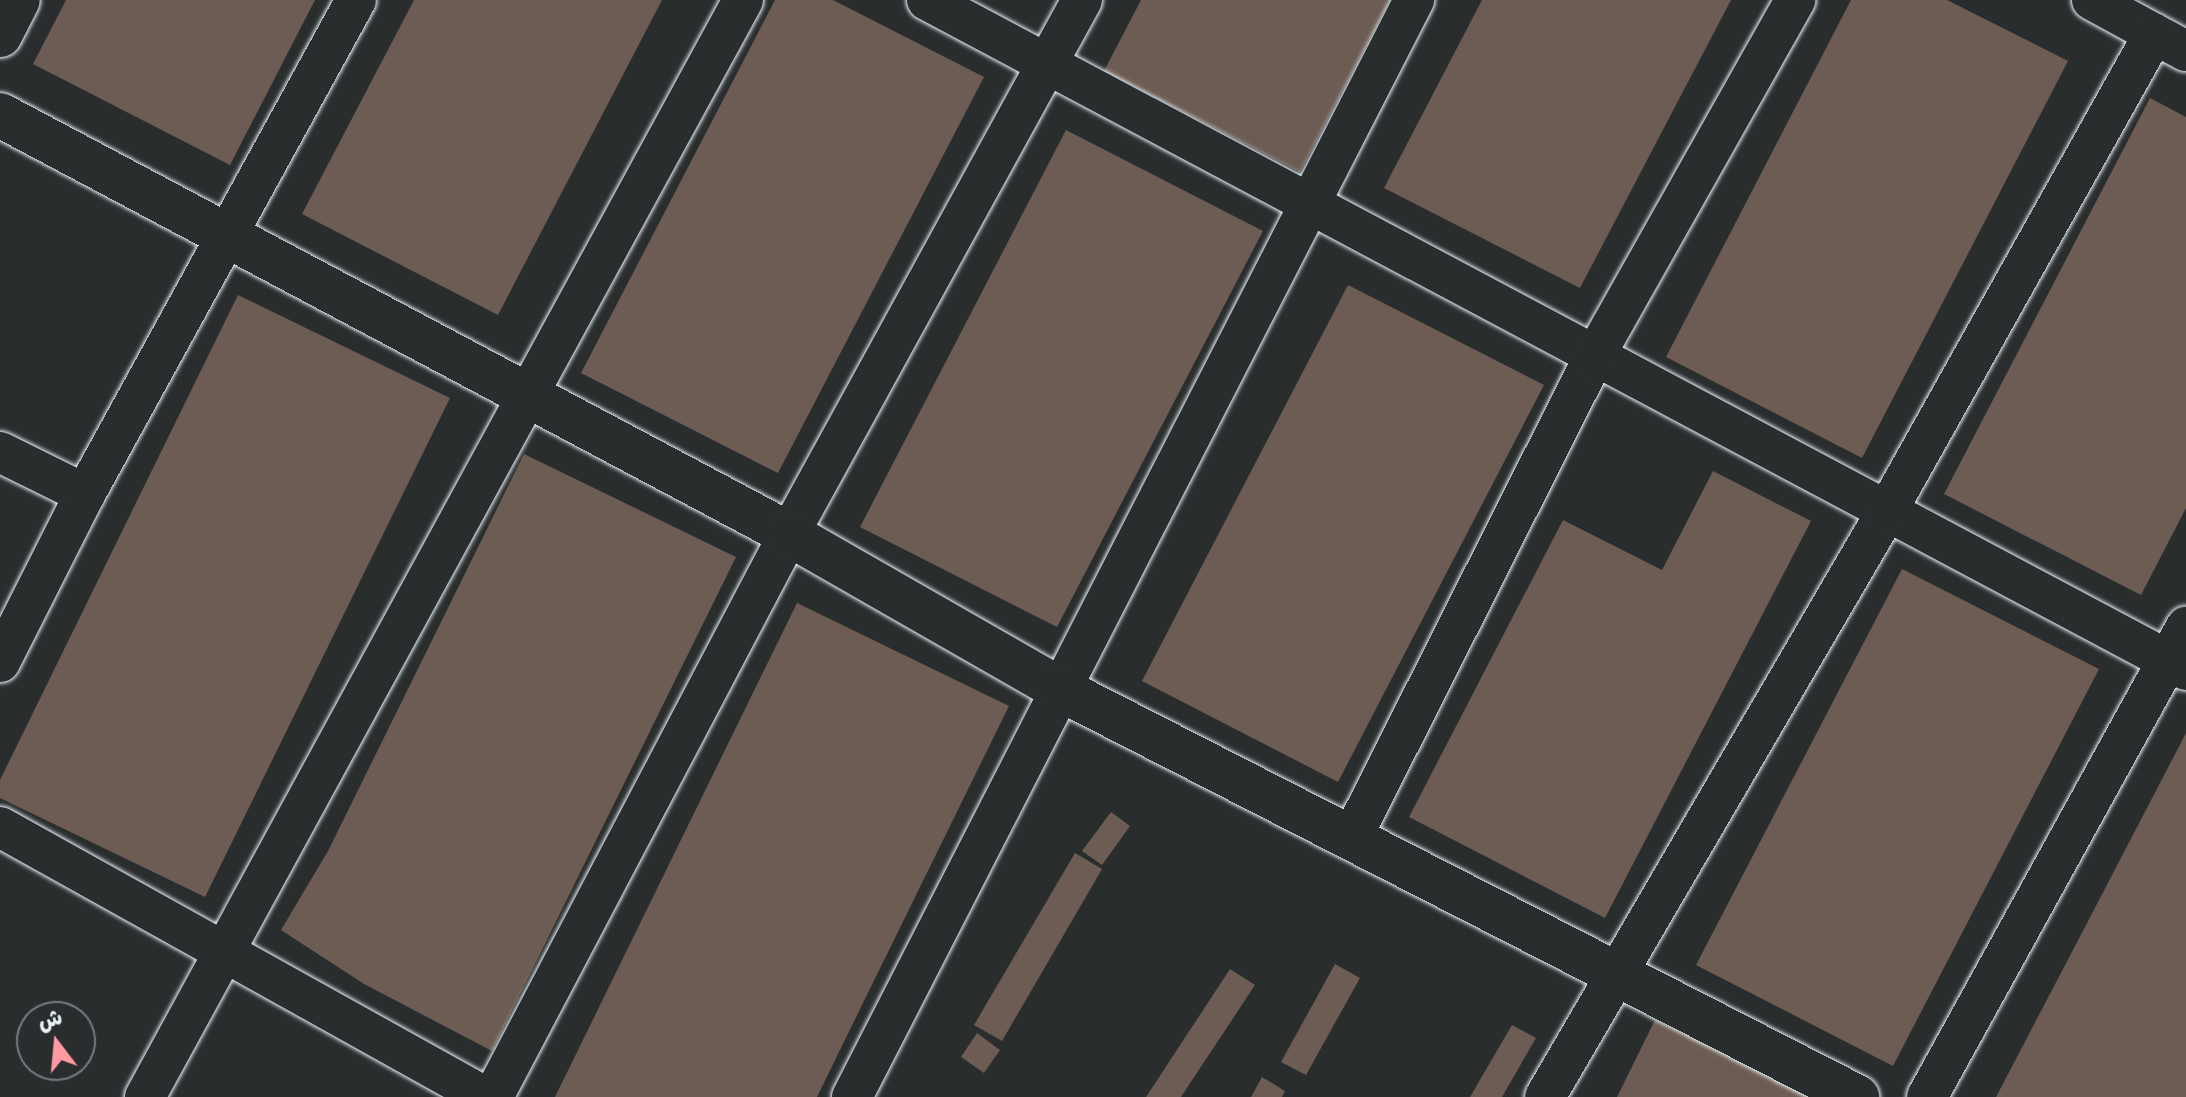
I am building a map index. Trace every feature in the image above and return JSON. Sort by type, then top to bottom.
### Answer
[{"type":"street","points":[[0,35],[18,0]]},
{"type":"street","points":[[0,662],[85,494],[224,235],[356,0]]},
{"type":"street","points":[[145,1097],[526,392],[743,0]]},
{"type":"street","points":[[927,0],[1308,200],[1593,359],[1887,511],[2180,652],[1927,1097]]},
{"type":"street","points":[[493,1097],[789,534],[1082,0]]},
{"type":"street","points":[[852,1097],[1308,200],[1414,0]]},
{"type":"street","points":[[1351,839],[1593,359],[1795,0]]},
{"type":"street","points":[[1545,1097],[1887,511],[2170,42],[2092,0]]},
{"type":"street","points":[[0,115],[789,534],[1058,688],[1857,1097]]},
{"type":"street","points":[[0,452],[85,494]]},
{"type":"street","points":[[0,827],[224,948],[485,1097]]},
{"type":"building","points":[[66,0],[315,0],[230,165],[33,64]]},
{"type":"building","points":[[414,0],[662,0],[498,315],[302,214]]},
{"type":"building","points":[[775,0],[833,0],[984,77],[778,473],[581,373]]},
{"type":"building","points":[[1141,0],[1390,0],[1300,172],[1104,71]]},
{"type":"building","points":[[1482,0],[1731,0],[1580,288],[1384,188]]},
{"type":"building","points":[[1851,0],[1947,0],[2068,61],[1862,458],[1666,357]]},
{"type":"building","points":[[2150,98],[2186,117],[2186,508],[2141,595],[1944,494]]},
{"type":"building","points":[[1066,130],[1263,231],[1057,627],[860,527]]},
{"type":"building","points":[[1348,285],[1544,385],[1338,782],[1142,681]]},
{"type":"building","points":[[238,295],[450,398],[205,897],[0,798],[0,780]]},
{"type":"building","points":[[524,454],[736,557],[492,1051],[364,984],[281,930],[328,851]]},
{"type":"building","points":[[1713,471],[1811,521],[1605,918],[1409,817],[1563,520],[1662,570]]},
{"type":"building","points":[[1902,569],[2099,669],[1893,1066],[1696,965]]},
{"type":"building","points":[[797,603],[1009,706],[817,1097],[555,1097]]},
{"type":"building","points":[[2186,733],[2186,1097],[1996,1097],[2085,927]]},
{"type":"building","points":[[1111,812],[1130,826],[1102,865],[1082,851]]},
{"type":"building","points":[[1075,853],[1102,869],[1002,1041],[974,1025]]},
{"type":"building","points":[[1335,964],[1360,978],[1306,1075],[1281,1062]]},
{"type":"building","points":[[1230,969],[1255,985],[1181,1097],[1146,1097]]},
{"type":"building","points":[[1655,1020],[1816,1097],[1617,1097]]},
{"type":"building","points":[[1512,1025],[1536,1038],[1502,1097],[1470,1097]]},
{"type":"building","points":[[977,1033],[1000,1050],[984,1073],[961,1057]]},
{"type":"building","points":[[1262,1077],[1285,1091],[1282,1097],[1251,1097]]}]
